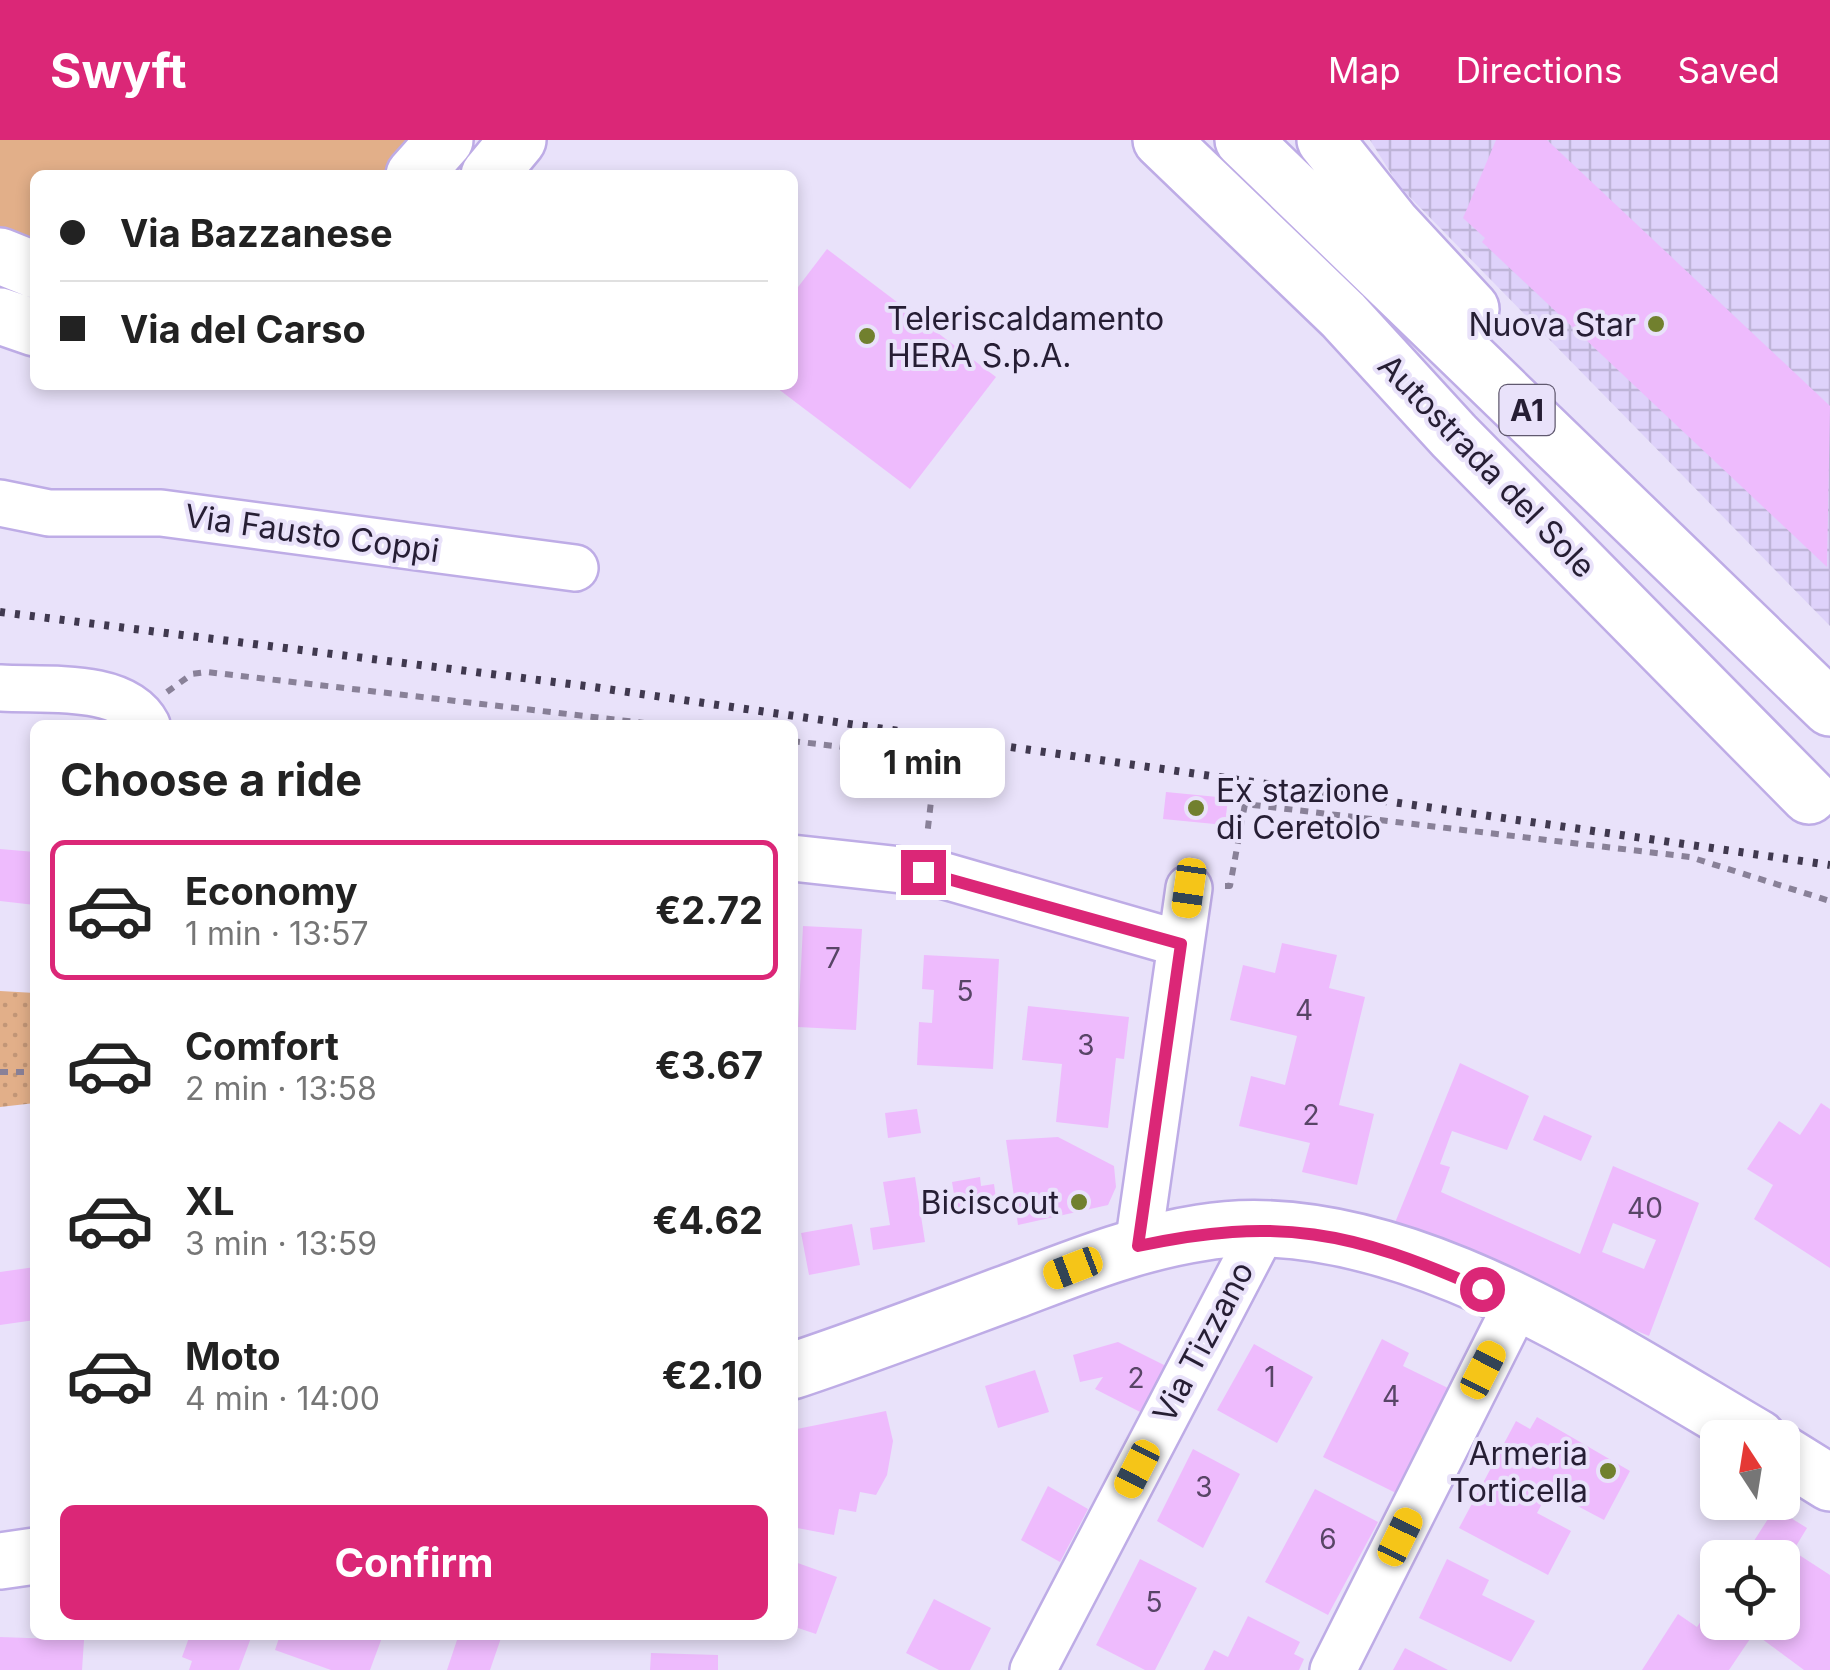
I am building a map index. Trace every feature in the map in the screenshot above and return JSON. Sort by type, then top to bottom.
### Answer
[{"type":"main road","points":[[418,170],[445,140]]},
{"type":"main road","points":[[492,170],[518,140]]},
{"type":"main road","name":"Autostrada del Sole","points":[[1161,140],[1343,315],[1454,436],[1809,796]]},
{"type":"main road","name":"Autostrada del Sole","points":[[1243,140],[1818,696]]},
{"type":"main road","points":[[1325,140],[1392,224],[1818,696]]},
{"type":"main road","points":[[0,256],[30,268]]},
{"type":"main road","points":[[0,316],[30,326]]},
{"type":"main road","points":[[798,1369],[1138,1246],[1203,1232],[1264,1228],[1319,1234],[1414,1258],[1622,1358],[1727,1420]]},
{"type":"main road","points":[[1800,1464],[1830,1483]]},
{"type":"main road","points":[[0,1561],[30,1557]]},
{"type":"street","name":"Via Fausto Coppi","points":[[0,503],[48,513],[160,513],[575,568]]},
{"type":"street","name":"Via Fausto Coppi","points":[[0,527],[48,513]]},
{"type":"street","points":[[0,688],[111,697],[150,713]]},
{"type":"street","points":[[798,859],[923,872],[1181,944]]},
{"type":"street","points":[[1138,1246],[1189,888]]},
{"type":"street","name":"Via Tizzano","points":[[1034,1670],[1264,1228]]},
{"type":"street","points":[[1333,1670],[1516,1304]]},
{"type":"path","points":[[150,713],[192,674],[206,672],[619,720]]},
{"type":"path","points":[[798,741],[936,758],[923,872]]},
{"type":"path","points":[[1189,888],[1230,886],[1245,804],[1690,857],[1830,902]]},
{"type":"path","points":[[0,1072],[30,1072]]},
{"type":"shaded area","points":[[0,140],[424,140],[393,170],[30,170],[30,248],[0,237]]},
{"type":"shaded area","points":[[1370,140],[1830,140],[1830,626],[1399,186]]},
{"type":"shaded area","points":[[0,991],[30,993],[30,1104],[0,1107]]},
{"type":"building","name":"Nuova Star","points":[[1496,140],[1547,140],[1830,406],[1827,567],[1482,242],[1485,238],[1463,218]]},
{"type":"building","name":"Teleriscaldamento HERA S.p.A.","points":[[827,249],[996,377],[910,489],[780,390],[798,390],[798,287]]},
{"type":"building","name":"Ex stazione di Ceretolo","points":[[1166,792],[1228,798],[1225,825],[1163,819]]},
{"type":"building","points":[[0,849],[30,852],[30,904],[0,901]]},
{"type":"building","points":[[803,926],[862,929],[856,1030],[798,1027]]},
{"type":"building","points":[[1282,943],[1337,955],[1329,988],[1365,997],[1339,1105],[1374,1114],[1357,1185],[1302,1172],[1310,1143],[1239,1126],[1251,1076],[1285,1085],[1297,1036],[1230,1020],[1243,965],[1275,973]]},
{"type":"building","points":[[924,955],[999,959],[993,1069],[917,1065],[919,1022],[932,1023],[934,990],[922,989]]},
{"type":"building","points":[[1028,1006],[1129,1017],[1124,1059],[1116,1058],[1108,1128],[1056,1122],[1062,1064],[1022,1060]]},
{"type":"building","points":[[1460,1063],[1529,1096],[1507,1150],[1452,1131],[1440,1164],[1450,1167],[1441,1192],[1580,1254],[1613,1166],[1699,1203],[1649,1336],[1392,1230]],"holes":[[[1613,1223],[1656,1240],[1644,1269],[1602,1252]]]},
{"type":"building","points":[[1821,1103],[1830,1109],[1830,1268],[1754,1219],[1773,1185],[1747,1169],[1779,1121],[1800,1135]]},
{"type":"building","points":[[917,1109],[921,1133],[888,1138],[885,1113]]},
{"type":"building","points":[[1544,1115],[1592,1136],[1581,1161],[1533,1140]]},
{"type":"building","points":[[1058,1137],[1114,1166],[1116,1187],[1108,1205],[1018,1225],[1006,1140]]},
{"type":"building","points":[[915,1177],[925,1242],[873,1250],[870,1228],[890,1225],[883,1182]]},
{"type":"building","points":[[980,1177],[981,1186],[994,1184],[997,1206],[957,1213],[952,1182]]},
{"type":"building","points":[[852,1224],[860,1265],[809,1275],[801,1233]]},
{"type":"building","points":[[30,1268],[30,1321],[0,1325],[0,1272]]},
{"type":"building","points":[[1382,1339],[1409,1353],[1403,1366],[1450,1389],[1398,1494],[1323,1457]]},
{"type":"building","points":[[1118,1342],[1174,1370],[1150,1417],[1095,1389],[1103,1377],[1080,1382],[1073,1355]]},
{"type":"building","points":[[1254,1344],[1313,1377],[1277,1443],[1217,1410]]},
{"type":"building","points":[[1035,1370],[1049,1412],[998,1428],[985,1386]]},
{"type":"building","points":[[886,1411],[893,1441],[887,1475],[876,1495],[860,1492],[856,1512],[839,1509],[834,1535],[798,1528],[798,1429]]},
{"type":"building","points":[[1537,1417],[1630,1471],[1604,1520],[1549,1491],[1537,1513],[1571,1531],[1548,1575],[1459,1528],[1516,1421],[1530,1429]]},
{"type":"building","points":[[1193,1449],[1240,1474],[1203,1548],[1157,1521]]},
{"type":"building","points":[[1048,1486],[1088,1509],[1060,1562],[1021,1540]]},
{"type":"building","points":[[1315,1489],[1378,1522],[1328,1615],[1265,1582]]},
{"type":"building","points":[[1767,1520],[1794,1520],[1807,1528],[1800,1540],[1755,1540]]},
{"type":"building","points":[[1800,1556],[1830,1575],[1830,1670],[1804,1670],[1763,1640],[1800,1640]]},
{"type":"building","points":[[1140,1559],[1197,1588],[1155,1670],[1145,1670],[1096,1645]]},
{"type":"building","points":[[1447,1559],[1489,1580],[1482,1595],[1535,1621],[1511,1662],[1419,1618]]},
{"type":"building","points":[[798,1563],[837,1577],[816,1634],[798,1628]]},
{"type":"building","points":[[934,1599],[991,1628],[970,1670],[939,1670],[906,1653]]},
{"type":"building","points":[[1678,1614],[1697,1627],[1700,1623],[1700,1640],[1749,1640],[1729,1670],[1642,1670]]},
{"type":"building","points":[[1248,1616],[1300,1642],[1294,1654],[1304,1659],[1299,1670],[1204,1670],[1214,1650],[1228,1657]]},
{"type":"building","points":[[0,1637],[84,1640],[82,1670],[0,1670]]},
{"type":"building","points":[[188,1640],[250,1640],[239,1670],[189,1670],[192,1661],[182,1657]]},
{"type":"building","points":[[278,1640],[381,1640],[370,1670],[331,1670],[275,1650]]},
{"type":"building","points":[[457,1640],[500,1640],[490,1670],[447,1670]]},
{"type":"building","points":[[1405,1648],[1448,1670],[1393,1670]]},
{"type":"building","points":[[651,1653],[718,1655],[718,1670],[650,1670]]},
{"type":"railway","points":[[0,612],[586,686],[1830,865]]},
{"type":"place","name":"Nuova Star","points":[[1656,324]]},
{"type":"place","name":"Teleriscaldamento HERA S.p.A.","points":[[867,336]]},
{"type":"place","name":"Ex stazione di Ceretolo","points":[[1196,808]]},
{"type":"place","name":"Biciscout","points":[[1079,1202]]},
{"type":"place","name":"Armeria Torticella","points":[[1608,1471]]},
{"type":"route","points":[[923,872],[1181,944],[1138,1246],[1203,1232],[1264,1228],[1319,1234],[1414,1258],[1482,1289]]}]
